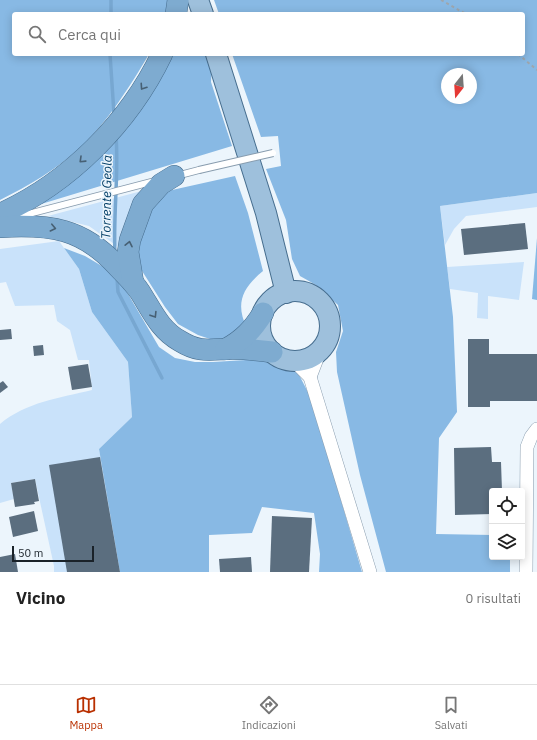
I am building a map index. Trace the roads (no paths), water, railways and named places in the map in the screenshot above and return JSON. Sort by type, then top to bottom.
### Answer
[{"type":"highway","points":[[176,12],[178,0]]},
{"type":"highway","points":[[0,214],[59,180],[77,164],[115,125],[154,71],[161,56]]},
{"type":"highway","points":[[133,282],[128,252],[130,240],[143,204],[161,184],[174,176]]},
{"type":"highway","points":[[0,227],[27,225],[44,226],[83,237],[114,261],[133,282],[164,331],[195,349],[210,351],[226,349],[256,349],[272,352]]},
{"type":"highway","points":[[226,349],[239,342],[254,328],[263,313]]},
{"type":"main road","points":[[198,0],[202,12]]},
{"type":"main road","points":[[217,56],[266,213],[286,293]]},
{"type":"main road","points":[[297,292],[308,294],[318,300],[326,309],[330,320],[330,331],[327,342],[320,351],[303,360],[286,360],[272,352],[265,344],[261,334],[260,324],[263,313],[272,300],[286,293],[297,292]]},
{"type":"street","points":[[310,377],[320,351]]},
{"type":"street","points":[[294,361],[310,377],[370,572]]},
{"type":"street","points":[[526,572],[527,447],[531,437],[537,429]]},
{"type":"lane","points":[[0,221],[174,176],[273,153]]},
{"type":"waterway","name":"Torrente Geola","points":[[111,0],[111,12]]},
{"type":"waterway","name":"Torrente Geola","points":[[110,56],[114,114]]},
{"type":"waterway","name":"Torrente Geola","points":[[115,254],[117,165],[116,136]]},
{"type":"waterway","name":"Torrente Geola","points":[[117,278],[118,292],[162,378]]}]
